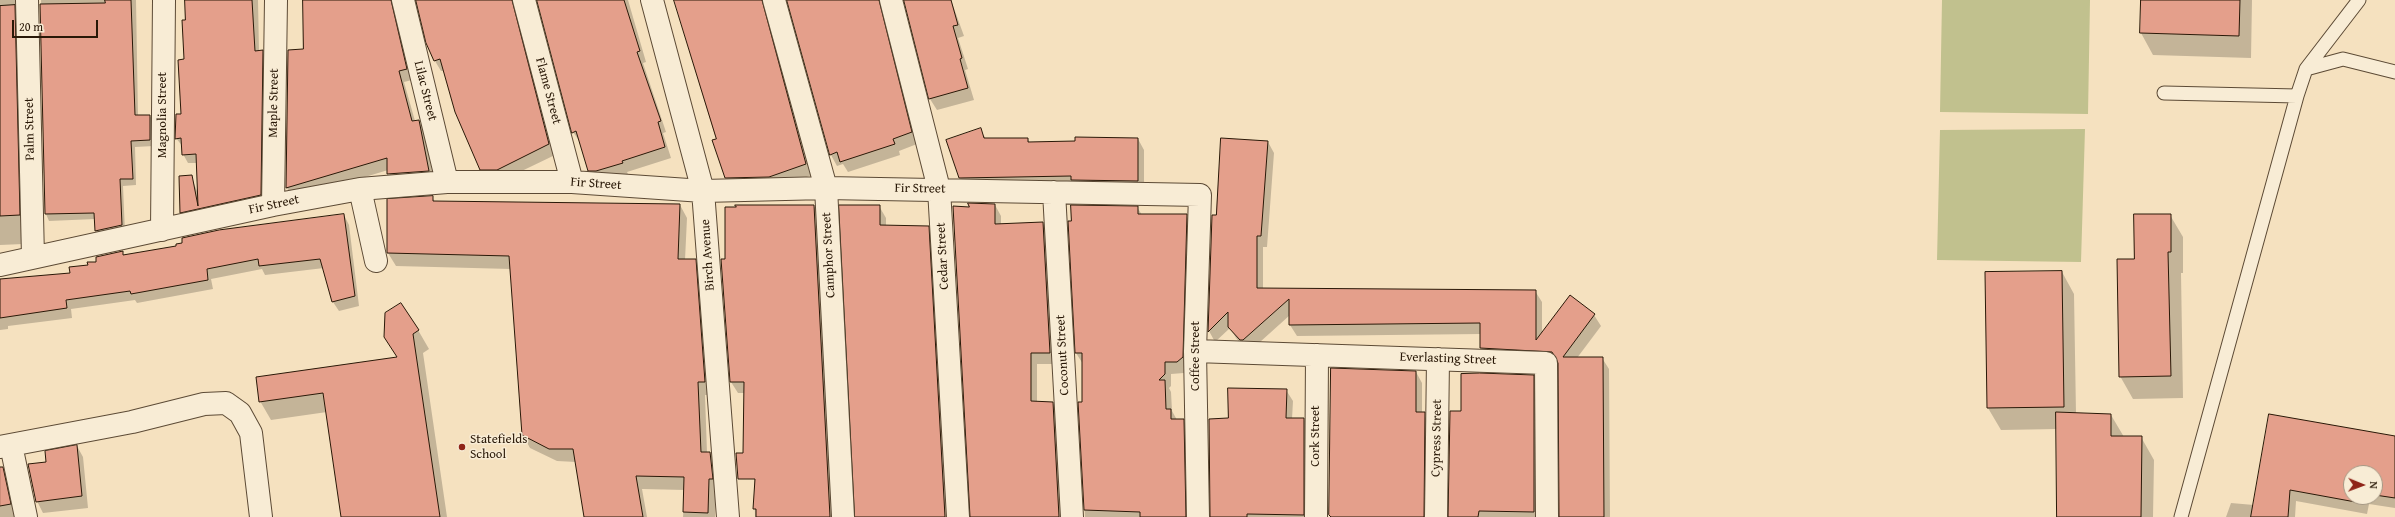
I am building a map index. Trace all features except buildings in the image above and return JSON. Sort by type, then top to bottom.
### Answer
[{"type":"street","name":"Palm Street","points":[[27,0],[33,257]]},
{"type":"street","name":"Magnolia Street","points":[[162,230],[164,0]]},
{"type":"street","name":"Maple Street","points":[[273,205],[276,0]]},
{"type":"street","name":"Lilac Street","points":[[403,0],[447,182]]},
{"type":"street","name":"Flame Street","points":[[524,0],[572,182]]},
{"type":"street","name":"Birch Avenue","points":[[652,0],[703,191],[728,517]]},
{"type":"street","name":"Camphor Street","points":[[774,0],[826,188],[843,517]]},
{"type":"street","name":"Cedar Street","points":[[891,0],[939,189],[958,517]]},
{"type":"street","name":"Fir Street","points":[[0,264],[273,205],[360,189],[447,182],[572,182],[703,191],[826,188],[1200,195]]},
{"type":"street","points":[[360,189],[376,261]]},
{"type":"street","name":"Coconut Street","points":[[1054,192],[1072,517]]},
{"type":"street","name":"Coffee Street","points":[[1198,517],[1195,351],[1200,195]]},
{"type":"street","name":"Everlasting Street","points":[[1195,351],[1546,363],[1547,517]]},
{"type":"street","name":"Cork Street","points":[[1316,517],[1317,355]]},
{"type":"street","name":"Cypress Street","points":[[1436,517],[1438,359]]},
{"type":"street","points":[[26,517],[6,446],[132,422],[204,404],[226,403],[240,414],[251,433],[261,517]]},
{"type":"lane","points":[[2181,517],[2297,96],[2306,69],[2359,0]]},
{"type":"lane","points":[[2306,69],[2343,60],[2395,72]]},
{"type":"lane","points":[[2164,93],[2297,96]]},
{"type":"green space","points":[[1942,0],[2090,0],[2088,114],[1940,112]]},
{"type":"green space","points":[[2085,129],[2081,262],[1937,260],[1940,130]]},
{"type":"place","name":"Statefields School","points":[[462,447]]}]
